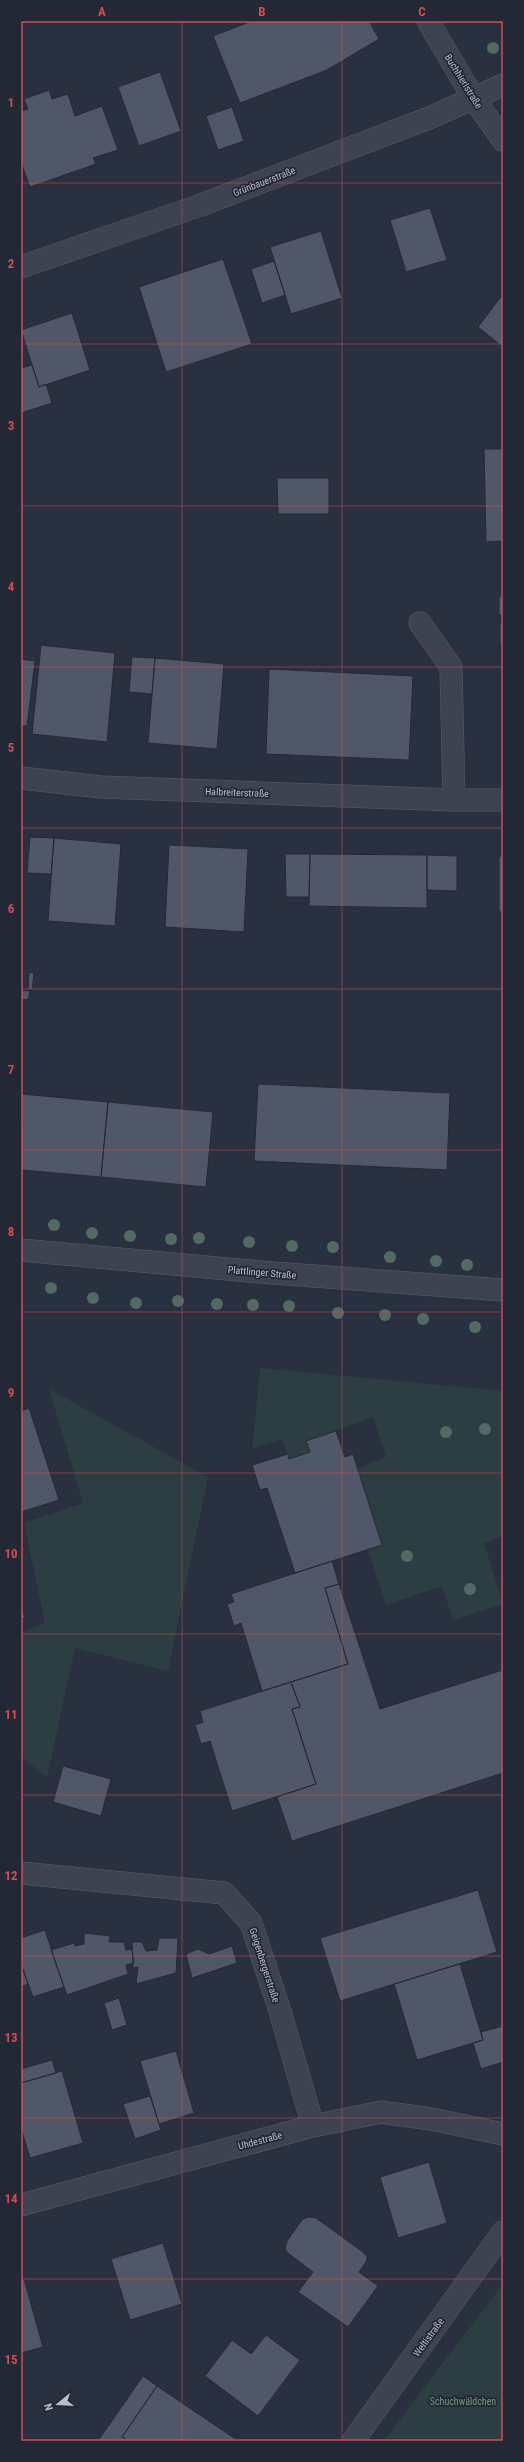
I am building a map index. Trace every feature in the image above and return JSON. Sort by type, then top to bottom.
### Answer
[{"type":"street","name":"Buchhierlstraße","points":[[428,21],[474,99],[503,140]]},
{"type":"street","name":"Grünbauerstraße","points":[[21,267],[201,205],[474,99],[503,85]]},
{"type":"street","points":[[420,623],[451,667],[454,800]]},
{"type":"street","name":"Halbreiterstraße","points":[[21,778],[101,787],[454,800],[503,800]]},
{"type":"street","name":"Plattlinger Straße","points":[[21,1250],[260,1272],[503,1290]]},
{"type":"street","name":"Geigenbergerstraße","points":[[21,1873],[224,1893],[251,1923],[280,2011],[313,2126]]},
{"type":"street","name":"Uhdestraße","points":[[21,2205],[313,2126],[381,2112],[431,2119],[503,2134]]},
{"type":"street","name":"Weltistraße","points":[[353,2441],[503,2232]]},
{"type":"green space","points":[[260,1368],[503,1391],[503,1536],[484,1543],[503,1604],[453,1620],[442,1586],[386,1605],[368,1550],[381,1545],[357,1468],[386,1457],[373,1417],[307,1441],[310,1452],[289,1459],[282,1439],[252,1449]]},
{"type":"green space","points":[[49,1389],[208,1477],[168,1671],[75,1648],[47,1778],[21,1756],[21,1633],[45,1623],[24,1523],[83,1503]]},
{"type":"green space","name":"Schuchwäldchen","points":[[503,2284],[503,2441],[383,2441],[384,2440]]},
{"type":"building","points":[[252,21],[369,21],[379,39],[327,70],[240,103],[213,36]]},
{"type":"building","points":[[160,72],[181,131],[139,146],[118,87]]},
{"type":"building","points":[[49,90],[52,99],[68,94],[75,116],[102,106],[118,150],[93,158],[96,164],[30,187],[21,162],[21,111],[28,109],[24,99]]},
{"type":"building","points":[[232,107],[244,141],[218,150],[206,116]]},
{"type":"building","points":[[430,208],[447,260],[406,272],[390,220]]},
{"type":"building","points":[[321,231],[342,298],[291,314],[270,247]]},
{"type":"building","points":[[223,259],[252,344],[166,372],[139,287]]},
{"type":"building","points":[[274,261],[285,295],[262,303],[251,269]]},
{"type":"building","points":[[503,294],[503,347],[478,327]]},
{"type":"building","points":[[72,313],[90,370],[39,387],[21,330]]},
{"type":"building","points":[[32,365],[39,387],[46,384],[52,403],[21,413],[21,368]]},
{"type":"building","points":[[484,449],[503,449],[503,541],[486,542]]},
{"type":"building","points":[[277,478],[329,478],[329,514],[278,514]]},
{"type":"building","points":[[499,597],[503,597],[503,615],[499,615]]},
{"type":"building","points":[[500,623],[503,623],[503,643],[500,643]]},
{"type":"building","points":[[41,645],[115,653],[107,742],[32,734]]},
{"type":"building","points":[[132,657],[155,658],[152,694],[129,692]]},
{"type":"building","points":[[155,658],[224,664],[217,749],[148,743]]},
{"type":"building","points":[[21,659],[35,661],[27,726],[21,726]]},
{"type":"building","points":[[269,669],[413,676],[409,760],[266,754]]},
{"type":"building","points":[[30,837],[54,838],[51,874],[27,873]]},
{"type":"building","points":[[54,838],[121,844],[115,926],[48,921]]},
{"type":"building","points":[[169,845],[248,849],[244,932],[165,927]]},
{"type":"building","points":[[285,854],[310,854],[309,897],[286,897]]},
{"type":"building","points":[[310,854],[427,855],[427,908],[309,906]]},
{"type":"building","points":[[427,855],[457,856],[457,891],[427,890]]},
{"type":"building","points":[[499,856],[503,856],[503,912],[499,912]]},
{"type":"building","points":[[29,972],[34,973],[32,990],[28,989]]},
{"type":"building","points":[[21,990],[30,991],[28,1000],[21,999]]},
{"type":"building","points":[[258,1084],[450,1093],[447,1170],[254,1161]]},
{"type":"building","points":[[22,1094],[108,1102],[101,1177],[21,1170]]},
{"type":"building","points":[[108,1102],[213,1112],[206,1187],[101,1177]]},
{"type":"building","points":[[29,1408],[59,1500],[21,1512],[21,1411]]},
{"type":"building","points":[[336,1431],[345,1457],[353,1454],[382,1545],[295,1573],[267,1488],[260,1490],[252,1465],[288,1454],[289,1459],[310,1452],[306,1441]]},
{"type":"building","points":[[332,1561],[339,1584],[325,1588],[348,1664],[262,1691],[241,1623],[234,1626],[227,1604],[234,1602],[231,1594]]},
{"type":"building","points":[[339,1584],[380,1709],[503,1670],[503,1773],[292,1841],[277,1797],[316,1784],[292,1709],[300,1707],[291,1682],[348,1664],[325,1588]]},
{"type":"building","points":[[21,1604],[25,1618],[21,1619]]},
{"type":"building","points":[[291,1682],[300,1707],[292,1709],[316,1784],[232,1811],[210,1741],[201,1744],[195,1725],[203,1722],[200,1711]]},
{"type":"building","points":[[63,1766],[111,1779],[101,1816],[53,1802]]},
{"type":"building","points":[[478,1890],[497,1952],[340,2001],[320,1938]]},
{"type":"building","points":[[45,1930],[64,1987],[33,1997],[21,1964],[21,1938]]},
{"type":"building","points":[[84,1933],[110,1936],[109,1942],[124,1942],[126,1950],[132,1949],[134,1963],[126,1965],[128,1974],[67,1995],[51,1950],[74,1943],[75,1946],[84,1944]]},
{"type":"building","points":[[159,1938],[178,1938],[176,1973],[136,1984],[138,1967],[133,1968],[132,1942],[142,1942],[146,1951],[157,1950]]},
{"type":"building","points":[[232,1946],[237,1963],[192,1978],[186,1954],[198,1949],[209,1954]]},
{"type":"building","points":[[21,1964],[28,1984],[21,1987]]},
{"type":"building","points":[[460,1964],[483,2040],[417,2060],[394,1984]]},
{"type":"building","points":[[119,1998],[127,2025],[112,2030],[104,2003]]},
{"type":"building","points":[[503,2026],[503,2062],[481,2069],[473,2043],[483,2040],[481,2032]]},
{"type":"building","points":[[176,2051],[194,2113],[159,2124],[140,2061]]},
{"type":"building","points":[[52,2060],[56,2073],[21,2083],[21,2069]]},
{"type":"building","points":[[62,2071],[83,2143],[30,2158],[21,2128],[21,2083]]},
{"type":"building","points":[[150,2096],[161,2130],[135,2139],[123,2104]]},
{"type":"building","points":[[429,2162],[447,2223],[398,2238],[380,2177]]},
{"type":"building","points":[[308,2217],[316,2218],[363,2252],[367,2257],[366,2262],[359,2272],[378,2286],[348,2327],[298,2292],[313,2272],[289,2254],[285,2249],[287,2241],[302,2220]]},
{"type":"building","points":[[163,2243],[182,2304],[130,2320],[111,2259]]},
{"type":"building","points":[[24,2279],[43,2347],[21,2353],[21,2280]]},
{"type":"building","points":[[266,2335],[300,2360],[258,2416],[205,2376],[232,2340],[251,2354]]},
{"type":"building","points":[[143,2376],[157,2386],[122,2437],[127,2441],[98,2441]]},
{"type":"building","points":[[157,2386],[237,2440],[127,2441],[122,2437]]}]
